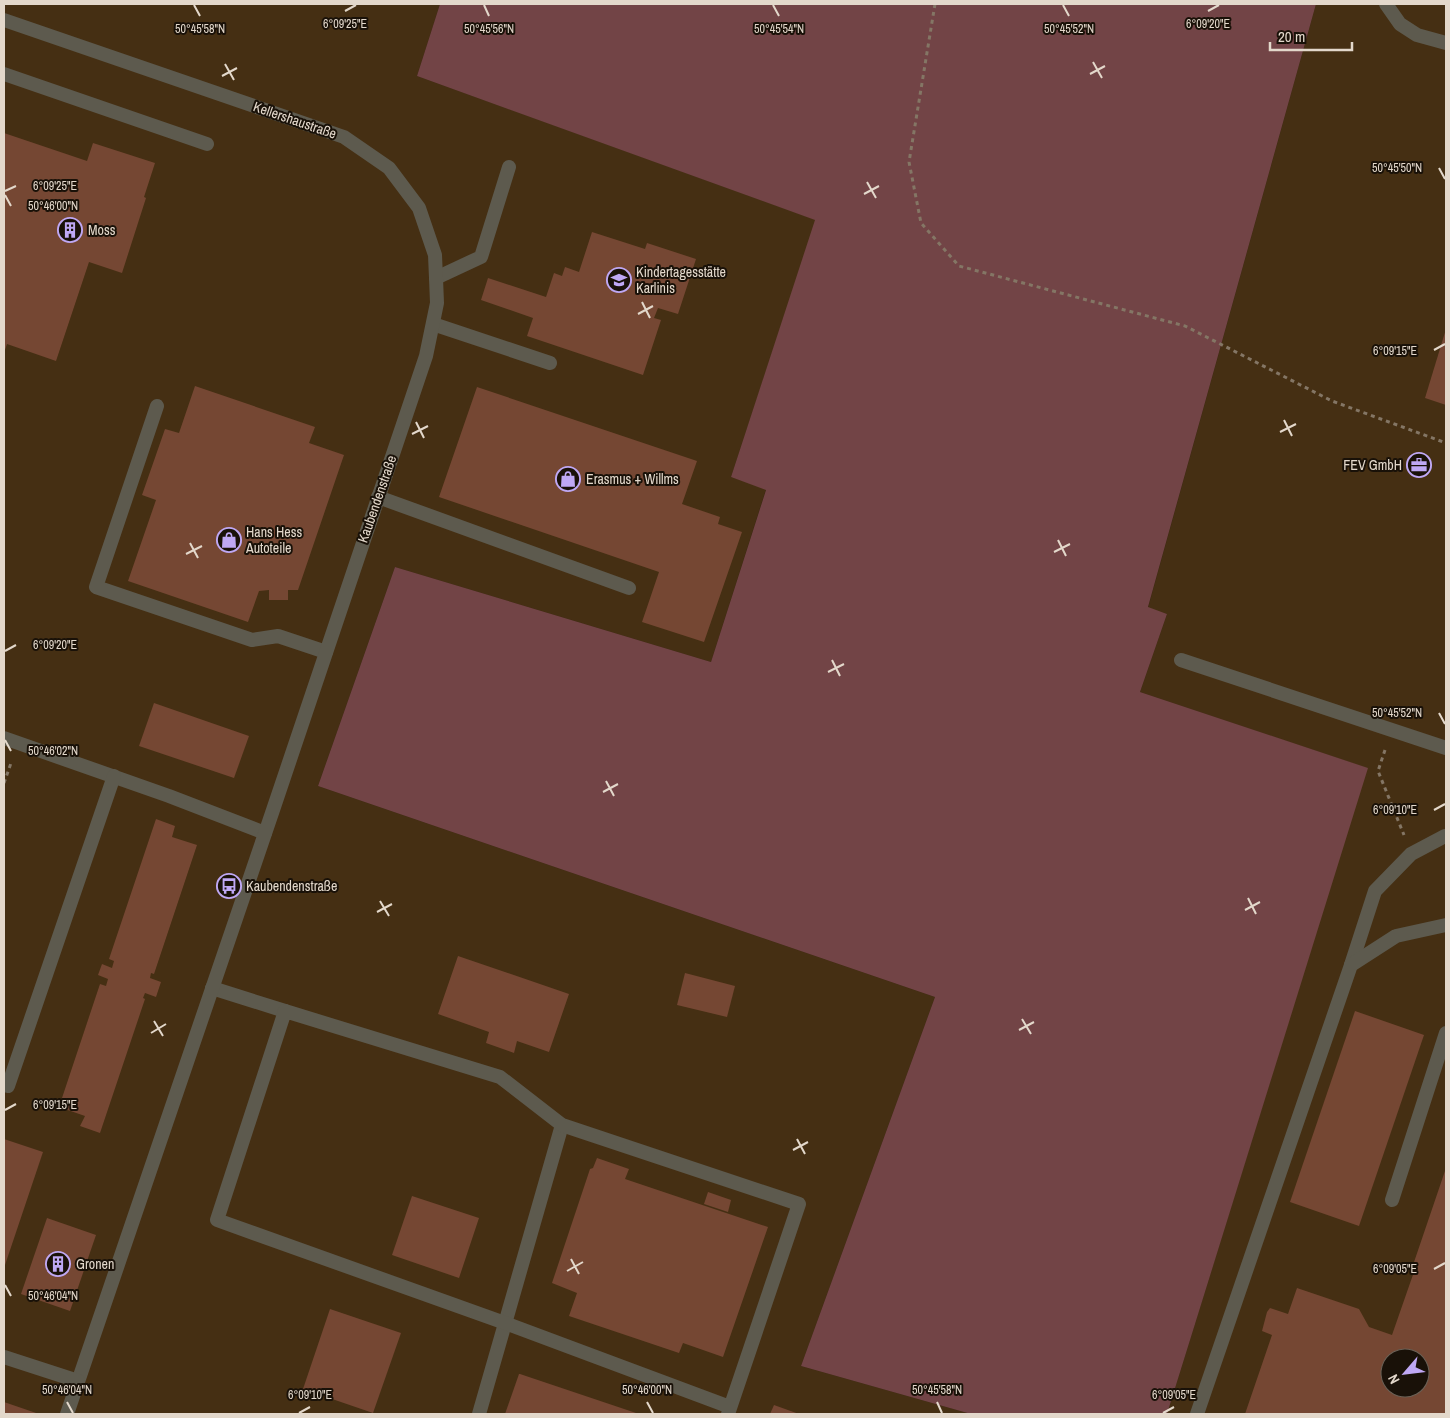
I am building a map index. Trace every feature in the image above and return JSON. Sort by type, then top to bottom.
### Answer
[{"type":"street","points":[[1386,4],[1400,24],[1417,35],[1446,43]]},
{"type":"street","name":"Kellershaustraße","points":[[4,20],[344,137],[389,168],[419,208],[435,255],[437,303],[426,356]]},
{"type":"street","points":[[4,74],[207,144]]},
{"type":"street","points":[[436,278],[481,257],[509,167]]},
{"type":"street","points":[[433,324],[550,363]]},
{"type":"street","name":"Kaubendenstraße","points":[[68,1414],[426,356]]},
{"type":"street","points":[[157,406],[96,587],[252,640],[278,636],[326,652]]},
{"type":"street","points":[[378,497],[629,588]]},
{"type":"street","points":[[1180,660],[1446,748]]},
{"type":"street","points":[[4,738],[114,776],[265,833]]},
{"type":"street","points":[[4,1085],[8,1086],[114,776]]},
{"type":"street","points":[[1197,1414],[1375,891],[1412,854],[1445,836]]},
{"type":"street","points":[[1351,965],[1396,936],[1446,925]]},
{"type":"street","points":[[212,988],[500,1078],[562,1125],[800,1204],[729,1411],[505,1323],[217,1220],[285,1011]]},
{"type":"street","points":[[1392,1200],[1446,1033]]},
{"type":"street","points":[[478,1414],[562,1125]]},
{"type":"street","points":[[4,1357],[78,1381]]},
{"type":"path","points":[[935,4],[909,162],[921,223],[959,266],[1185,326],[1332,401],[1446,443]]},
{"type":"path","points":[[1392,730],[1378,771],[1412,854]]},
{"type":"shaded area","points":[[4,4],[440,4],[417,76],[816,220],[731,477],[766,489],[711,662],[395,567],[318,786],[935,997],[801,1366],[971,1414],[4,1414]]},
{"type":"shaded area","points":[[440,4],[1316,4],[1148,607],[1167,614],[1140,692],[1368,768],[1167,1414],[971,1414],[801,1366],[935,997],[318,786],[395,567],[711,662],[766,490],[731,477],[815,220],[417,76]]},
{"type":"shaded area","points":[[1316,4],[1446,4],[1446,1414],[1167,1414],[1367,768],[1140,692],[1167,614],[1148,608]]},
{"type":"building","name":"Moss","points":[[4,133],[87,161],[93,143],[155,163],[122,273],[89,262],[56,361],[7,344],[4,353]]},
{"type":"building","points":[[592,232],[645,249],[647,243],[696,259],[678,314],[658,308],[654,318],[661,320],[643,375],[527,336],[533,318],[481,300],[488,278],[546,297],[554,273],[562,276],[565,267],[579,272]]},
{"type":"building","points":[[1446,329],[1446,405],[1425,398]]},
{"type":"building","name":"Hans Hess Autoteile","points":[[195,386],[315,427],[309,443],[344,455],[298,590],[288,590],[288,600],[269,600],[269,590],[259,591],[248,622],[128,581],[156,500],[142,495],[165,429],[179,433]]},
{"type":"building","name":"Erasmus + Willms","points":[[477,387],[697,461],[682,504],[720,517],[718,524],[742,532],[704,642],[642,622],[659,572],[439,497]]},
{"type":"building","points":[[154,703],[249,736],[234,778],[139,746]]},
{"type":"building","points":[[156,819],[175,826],[172,837],[197,845],[154,974],[151,973],[150,978],[161,982],[156,997],[145,993],[143,998],[145,999],[100,1133],[80,1126],[85,1116],[59,1107],[100,984],[106,986],[108,979],[98,975],[102,964],[112,968],[114,961],[109,959]]},
{"type":"building","points":[[458,956],[569,994],[549,1052],[517,1041],[514,1053],[486,1043],[489,1032],[438,1014]]},
{"type":"building","points":[[685,973],[735,986],[727,1017],[677,1005]]},
{"type":"building","points":[[1355,1011],[1424,1035],[1359,1226],[1290,1202]]},
{"type":"building","points":[[4,1139],[43,1152],[4,1268]]},
{"type":"building","points":[[597,1158],[629,1169],[625,1179],[768,1227],[723,1357],[683,1343],[679,1353],[569,1316],[577,1293],[552,1283],[590,1169],[593,1168]]},
{"type":"building","points":[[1446,1168],[1446,1414],[1245,1414],[1272,1335],[1262,1331],[1267,1312],[1270,1308],[1288,1314],[1297,1288],[1359,1309],[1369,1327],[1392,1335],[1416,1266],[1413,1265]]},
{"type":"building","points":[[708,1192],[731,1200],[728,1212],[704,1204]]},
{"type":"building","points":[[412,1196],[479,1218],[459,1278],[392,1255]]},
{"type":"building","name":"Gronen","points":[[47,1218],[96,1235],[70,1311],[21,1294]]},
{"type":"building","points":[[330,1309],[401,1333],[373,1413],[303,1389]]},
{"type":"building","points":[[520,1374],[639,1414],[505,1414]]},
{"type":"building","points":[[4,1402],[39,1414],[4,1414]]},
{"type":"building","points":[[774,1405],[799,1414],[770,1414]]},
{"type":"place","name":"Moss","points":[[70,230]]},
{"type":"place","name":"Kindertagesstätte Karlinis","points":[[619,280]]},
{"type":"place","name":"FEV GmbH","points":[[1419,465]]},
{"type":"place","name":"Erasmus + Willms","points":[[568,479]]},
{"type":"place","name":"Hans Hess Autoteile","points":[[229,540]]},
{"type":"place","name":"Kaubendenstraße","points":[[229,886]]},
{"type":"place","name":"Gronen","points":[[58,1264]]}]
